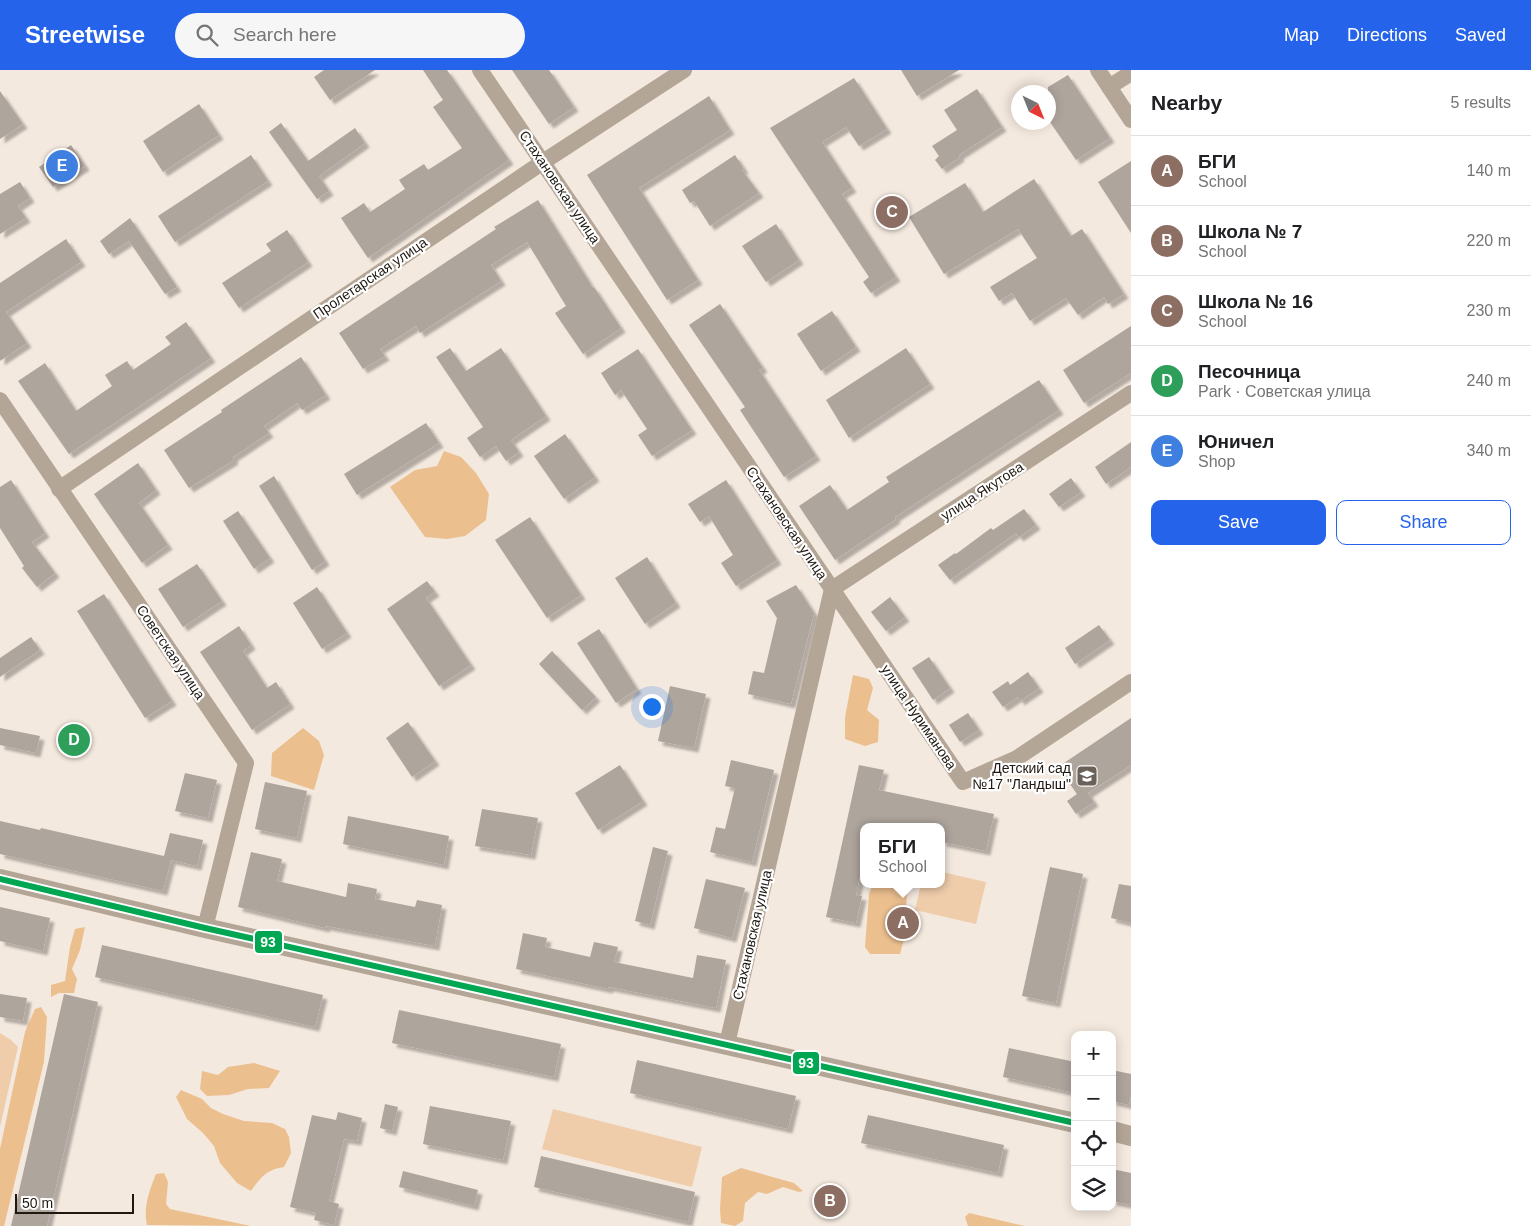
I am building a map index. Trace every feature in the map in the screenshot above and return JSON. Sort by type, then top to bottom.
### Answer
[{"type":"street","name":"Стахановская улица","points":[[480,70],[832,589],[727,1044]]},
{"type":"street","name":"Пролетарская улица","points":[[59,489],[543,162],[684,70]]},
{"type":"street","points":[[1098,70],[1131,120]]},
{"type":"street","points":[[1109,88],[1131,73]]},
{"type":"street","name":"улица Якутова","points":[[832,589],[1131,393]]},
{"type":"street","name":"Советская улица","points":[[0,400],[246,762],[204,928]]},
{"type":"street","name":"улица Нуриманова","points":[[832,589],[963,782],[1017,758],[1131,682]]},
{"type":"street","points":[[0,879],[204,928],[1071,1122]]},
{"type":"street","points":[[1116,1132],[1131,1136]]},
{"type":"shaded area","points":[[444,451],[461,457],[476,473],[489,494],[486,520],[465,536],[447,539],[425,537],[390,487],[415,470],[437,466]]},
{"type":"shaded area","points":[[853,675],[869,679],[873,688],[867,710],[879,720],[878,742],[865,746],[845,739],[845,717]]},
{"type":"shaded area","points":[[303,728],[319,741],[324,755],[314,790],[271,776],[272,753]]},
{"type":"shaded area","points":[[945,873],[986,882],[976,924],[915,910],[920,888],[945,888]]},
{"type":"shaded area","points":[[871,888],[908,888],[906,906],[908,924],[900,954],[870,954],[865,947],[869,894]]},
{"type":"shaded area","points":[[85,927],[80,950],[72,969],[77,979],[74,993],[59,993],[51,997],[51,985],[65,981],[70,947],[75,929]]},
{"type":"shaded area","points":[[41,1007],[47,1017],[44,1062],[4,1226],[0,1226],[0,1149],[25,1032],[35,1009]]},
{"type":"shaded area","points":[[0,1033],[18,1047],[0,1127]]},
{"type":"shaded area","points":[[254,1063],[280,1071],[269,1088],[248,1089],[229,1095],[207,1096],[200,1089],[202,1071],[218,1075],[228,1067]]},
{"type":"shaded area","points":[[181,1090],[202,1099],[211,1108],[223,1114],[244,1121],[272,1123],[285,1129],[289,1137],[291,1153],[284,1167],[264,1175],[251,1191],[237,1183],[220,1163],[214,1146],[187,1119],[176,1097]]},
{"type":"shaded area","points":[[553,1109],[702,1147],[692,1187],[542,1149]]},
{"type":"shaded area","points":[[741,1168],[794,1183],[803,1191],[799,1192],[783,1187],[767,1194],[758,1192],[745,1203],[743,1221],[735,1226],[721,1223],[722,1177]]},
{"type":"shaded area","points":[[164,1173],[168,1182],[166,1204],[170,1209],[251,1226],[147,1225],[146,1206],[151,1187],[156,1174]]},
{"type":"shaded area","points":[[969,1213],[1025,1226],[968,1226],[965,1217]]},
{"type":"building","points":[[324,70],[375,70],[330,100],[314,77]]},
{"type":"building","points":[[423,70],[447,70],[509,160],[368,258],[341,218],[364,203],[370,212],[405,189],[399,180],[424,164],[428,170],[462,148],[433,107],[443,100]]},
{"type":"building","points":[[512,70],[549,70],[574,107],[549,124]]},
{"type":"building","points":[[901,70],[959,70],[917,96]]},
{"type":"building","points":[[1068,75],[1110,138],[1076,160],[1056,130],[1056,85],[1051,85]]},
{"type":"building","points":[[854,78],[887,129],[859,146],[846,127],[822,142],[852,188],[842,194],[896,277],[871,293],[863,282],[869,277],[770,128]]},
{"type":"building","points":[[977,89],[1002,127],[959,155],[960,157],[942,169],[935,160],[939,156],[932,146],[957,130],[944,110]]},
{"type":"building","points":[[0,91],[23,124],[0,139]]},
{"type":"building","points":[[709,96],[730,130],[639,188],[698,280],[667,300],[587,175]]},
{"type":"building","points":[[199,104],[219,135],[163,172],[143,141]]},
{"type":"building","points":[[281,123],[308,161],[355,128],[365,143],[319,176],[329,191],[317,199],[269,132]]},
{"type":"building","points":[[71,145],[85,166],[53,187],[39,167]]},
{"type":"building","points":[[251,155],[268,181],[175,242],[158,216]]},
{"type":"building","points":[[735,155],[744,169],[742,170],[759,193],[710,226],[694,201],[690,203],[682,190]]},
{"type":"building","points":[[1131,161],[1131,233],[1098,182]]},
{"type":"building","points":[[1034,179],[1071,236],[1082,229],[1124,294],[1108,304],[1104,297],[1078,315],[1066,298],[1030,321],[1012,293],[999,301],[990,287],[1037,258],[1018,229],[944,274],[909,217],[965,183],[983,212]]},
{"type":"building","points":[[20,182],[30,198],[18,206],[26,218],[0,234],[0,194]]},
{"type":"building","points":[[538,200],[593,288],[621,328],[583,354],[555,313],[566,306],[527,242],[491,265],[501,281],[420,333],[416,326],[380,349],[385,356],[363,369],[339,333],[496,229],[494,227]]},
{"type":"building","points":[[130,218],[177,287],[165,294],[129,241],[109,254],[100,241]]},
{"type":"building","points":[[776,224],[799,260],[766,282],[742,246]]},
{"type":"building","points":[[287,230],[308,262],[239,308],[222,283],[271,251],[266,244]]},
{"type":"building","points":[[66,239],[81,262],[6,312],[27,343],[0,361],[0,283]]},
{"type":"building","points":[[720,304],[763,368],[759,370],[816,456],[784,477],[740,410],[745,407],[689,325]]},
{"type":"building","points":[[832,311],[856,347],[821,371],[797,334]]},
{"type":"building","points":[[186,322],[211,358],[69,454],[18,381],[45,363],[76,411],[112,386],[105,375],[127,361],[133,370],[171,344],[165,337]]},
{"type":"building","points":[[1131,326],[1131,373],[1084,403],[1063,370]]},
{"type":"building","points":[[450,348],[466,371],[501,348],[546,416],[511,440],[519,452],[506,461],[496,446],[480,457],[467,438],[483,427],[436,357]]},
{"type":"building","points":[[906,348],[930,384],[849,438],[826,400]]},
{"type":"building","points":[[638,349],[692,430],[652,456],[638,435],[647,429],[621,390],[615,395],[601,373]]},
{"type":"building","points":[[301,357],[326,395],[302,410],[297,403],[264,426],[269,433],[233,457],[234,460],[189,488],[164,450]]},
{"type":"building","points":[[1039,380],[1059,410],[895,517],[896,519],[835,560],[799,506],[830,485],[847,510],[889,482],[886,477]]},
{"type":"building","points":[[426,423],[439,443],[357,495],[344,474]]},
{"type":"building","points":[[565,434],[595,477],[564,499],[534,456]]},
{"type":"building","points":[[1131,442],[1131,467],[1106,484],[1095,467]]},
{"type":"building","points":[[138,463],[156,490],[139,503],[168,545],[142,563],[94,494]]},
{"type":"building","points":[[274,476],[325,561],[312,570],[259,486]]},
{"type":"building","points":[[1071,478],[1081,492],[1059,507],[1049,494]]},
{"type":"building","points":[[11,480],[45,533],[32,542],[55,573],[37,587],[22,568],[24,566],[0,528],[0,487]]},
{"type":"building","points":[[726,480],[777,560],[736,586],[721,563],[733,555],[709,516],[700,522],[688,504]]},
{"type":"building","points":[[1024,509],[1036,525],[1019,537],[1016,533],[950,580],[938,565],[991,528],[993,530]]},
{"type":"building","points":[[238,511],[270,558],[254,569],[223,521]]},
{"type":"building","points":[[530,517],[581,595],[547,618],[495,540]]},
{"type":"building","points":[[647,557],[676,603],[645,624],[615,578]]},
{"type":"building","points":[[197,564],[222,601],[183,627],[158,589]]},
{"type":"building","points":[[427,581],[435,592],[426,598],[471,665],[439,686],[387,609]]},
{"type":"building","points":[[796,585],[814,613],[791,704],[748,694],[753,671],[764,673],[777,618],[766,601]]},
{"type":"building","points":[[317,587],[347,633],[322,649],[293,603]]},
{"type":"building","points":[[104,594],[172,701],[145,718],[77,611]]},
{"type":"building","points":[[890,597],[905,617],[886,631],[871,612]]},
{"type":"building","points":[[1099,625],[1110,640],[1075,664],[1065,648]]},
{"type":"building","points":[[239,626],[251,645],[243,651],[267,688],[276,682],[290,704],[252,730],[200,652]]},
{"type":"building","points":[[599,629],[637,689],[616,703],[577,643]]},
{"type":"building","points":[[31,637],[40,650],[0,677],[0,658]]},
{"type":"building","points":[[552,651],[596,697],[582,710],[539,664]]},
{"type":"building","points":[[929,657],[950,688],[933,700],[912,668]]},
{"type":"building","points":[[1028,672],[1039,688],[1020,701],[1018,697],[1003,707],[992,692],[1008,681],[1010,685]]},
{"type":"building","points":[[670,686],[706,694],[694,748],[658,741]]},
{"type":"building","points":[[968,713],[979,730],[960,742],[949,725]]},
{"type":"building","points":[[1131,718],[1131,765],[1088,793],[1094,802],[1076,814],[1067,801],[1077,794],[1058,767]]},
{"type":"building","points":[[408,722],[435,761],[412,777],[386,738]]},
{"type":"building","points":[[0,728],[40,736],[36,753],[0,745]]},
{"type":"building","points":[[731,760],[774,770],[752,862],[710,852],[716,827],[725,829],[735,788],[725,786]]},
{"type":"building","points":[[620,765],[643,801],[598,830],[575,793]]},
{"type":"building","points":[[859,765],[884,770],[879,790],[994,814],[986,851],[945,843],[945,823],[860,823],[860,876],[856,895],[862,896],[856,923],[826,917]]},
{"type":"building","points":[[185,773],[217,780],[208,818],[175,811]]},
{"type":"building","points":[[265,782],[307,791],[297,838],[255,829]]},
{"type":"building","points":[[482,809],[538,818],[531,855],[475,846]]},
{"type":"building","points":[[348,816],[449,836],[444,865],[343,844]]},
{"type":"building","points":[[0,821],[40,830],[41,828],[164,856],[170,833],[203,840],[197,866],[171,860],[163,891],[0,854]]},
{"type":"building","points":[[653,847],[668,851],[650,925],[635,921]]},
{"type":"building","points":[[251,852],[282,859],[277,881],[346,897],[348,883],[377,889],[375,899],[415,907],[417,900],[442,905],[435,946],[326,926],[325,928],[238,907]]},
{"type":"building","points":[[1050,867],[1083,874],[1056,1003],[1022,996]]},
{"type":"building","points":[[706,879],[745,888],[732,938],[694,928]]},
{"type":"building","points":[[1119,884],[1131,886],[1131,923],[1111,918]]},
{"type":"building","points":[[0,907],[50,918],[43,951],[0,941]]},
{"type":"building","points":[[523,933],[547,938],[545,947],[590,957],[594,942],[618,947],[614,962],[693,978],[697,955],[726,960],[716,1008],[609,987],[608,989],[516,969]]},
{"type":"building","points":[[102,945],[323,995],[315,1027],[95,977]]},
{"type":"building","points":[[0,994],[27,998],[23,1021],[0,1017]]},
{"type":"building","points":[[64,994],[98,1002],[47,1226],[11,1226]]},
{"type":"building","points":[[399,1010],[561,1044],[554,1077],[392,1043]]},
{"type":"building","points":[[1009,1048],[1071,1061],[1071,1092],[1003,1077]]},
{"type":"building","points":[[637,1060],[796,1096],[788,1129],[630,1093]]},
{"type":"building","points":[[1116,1071],[1131,1074],[1129,1105],[1116,1102]]},
{"type":"building","points":[[385,1104],[398,1107],[392,1131],[380,1128]]},
{"type":"building","points":[[430,1106],[511,1121],[503,1160],[423,1144]]},
{"type":"building","points":[[338,1112],[362,1118],[357,1141],[344,1139],[329,1201],[339,1204],[334,1225],[314,1220],[316,1213],[290,1207],[312,1115],[336,1120]]},
{"type":"building","points":[[868,1115],[1004,1145],[998,1173],[861,1143]]},
{"type":"building","points":[[541,1156],[695,1192],[688,1222],[534,1187]]},
{"type":"building","points":[[1116,1170],[1131,1173],[1131,1205],[1116,1202]]},
{"type":"building","points":[[403,1171],[478,1190],[474,1206],[399,1187]]},
{"type":"transit line","name":"93","points":[[0,879],[205,928],[1071,1122]]},
{"type":"place","name":"Юничел","points":[[62,166]]},
{"type":"place","name":"Школа № 16","points":[[892,212]]},
{"type":"place","name":"Песочница","points":[[74,740]]},
{"type":"place","name":"Детский сад №17 \"Ландыш\"","points":[[1087,776]]},
{"type":"place","name":"БГИ","points":[[903,923]]},
{"type":"place","name":"Школа № 7","points":[[830,1201]]}]
